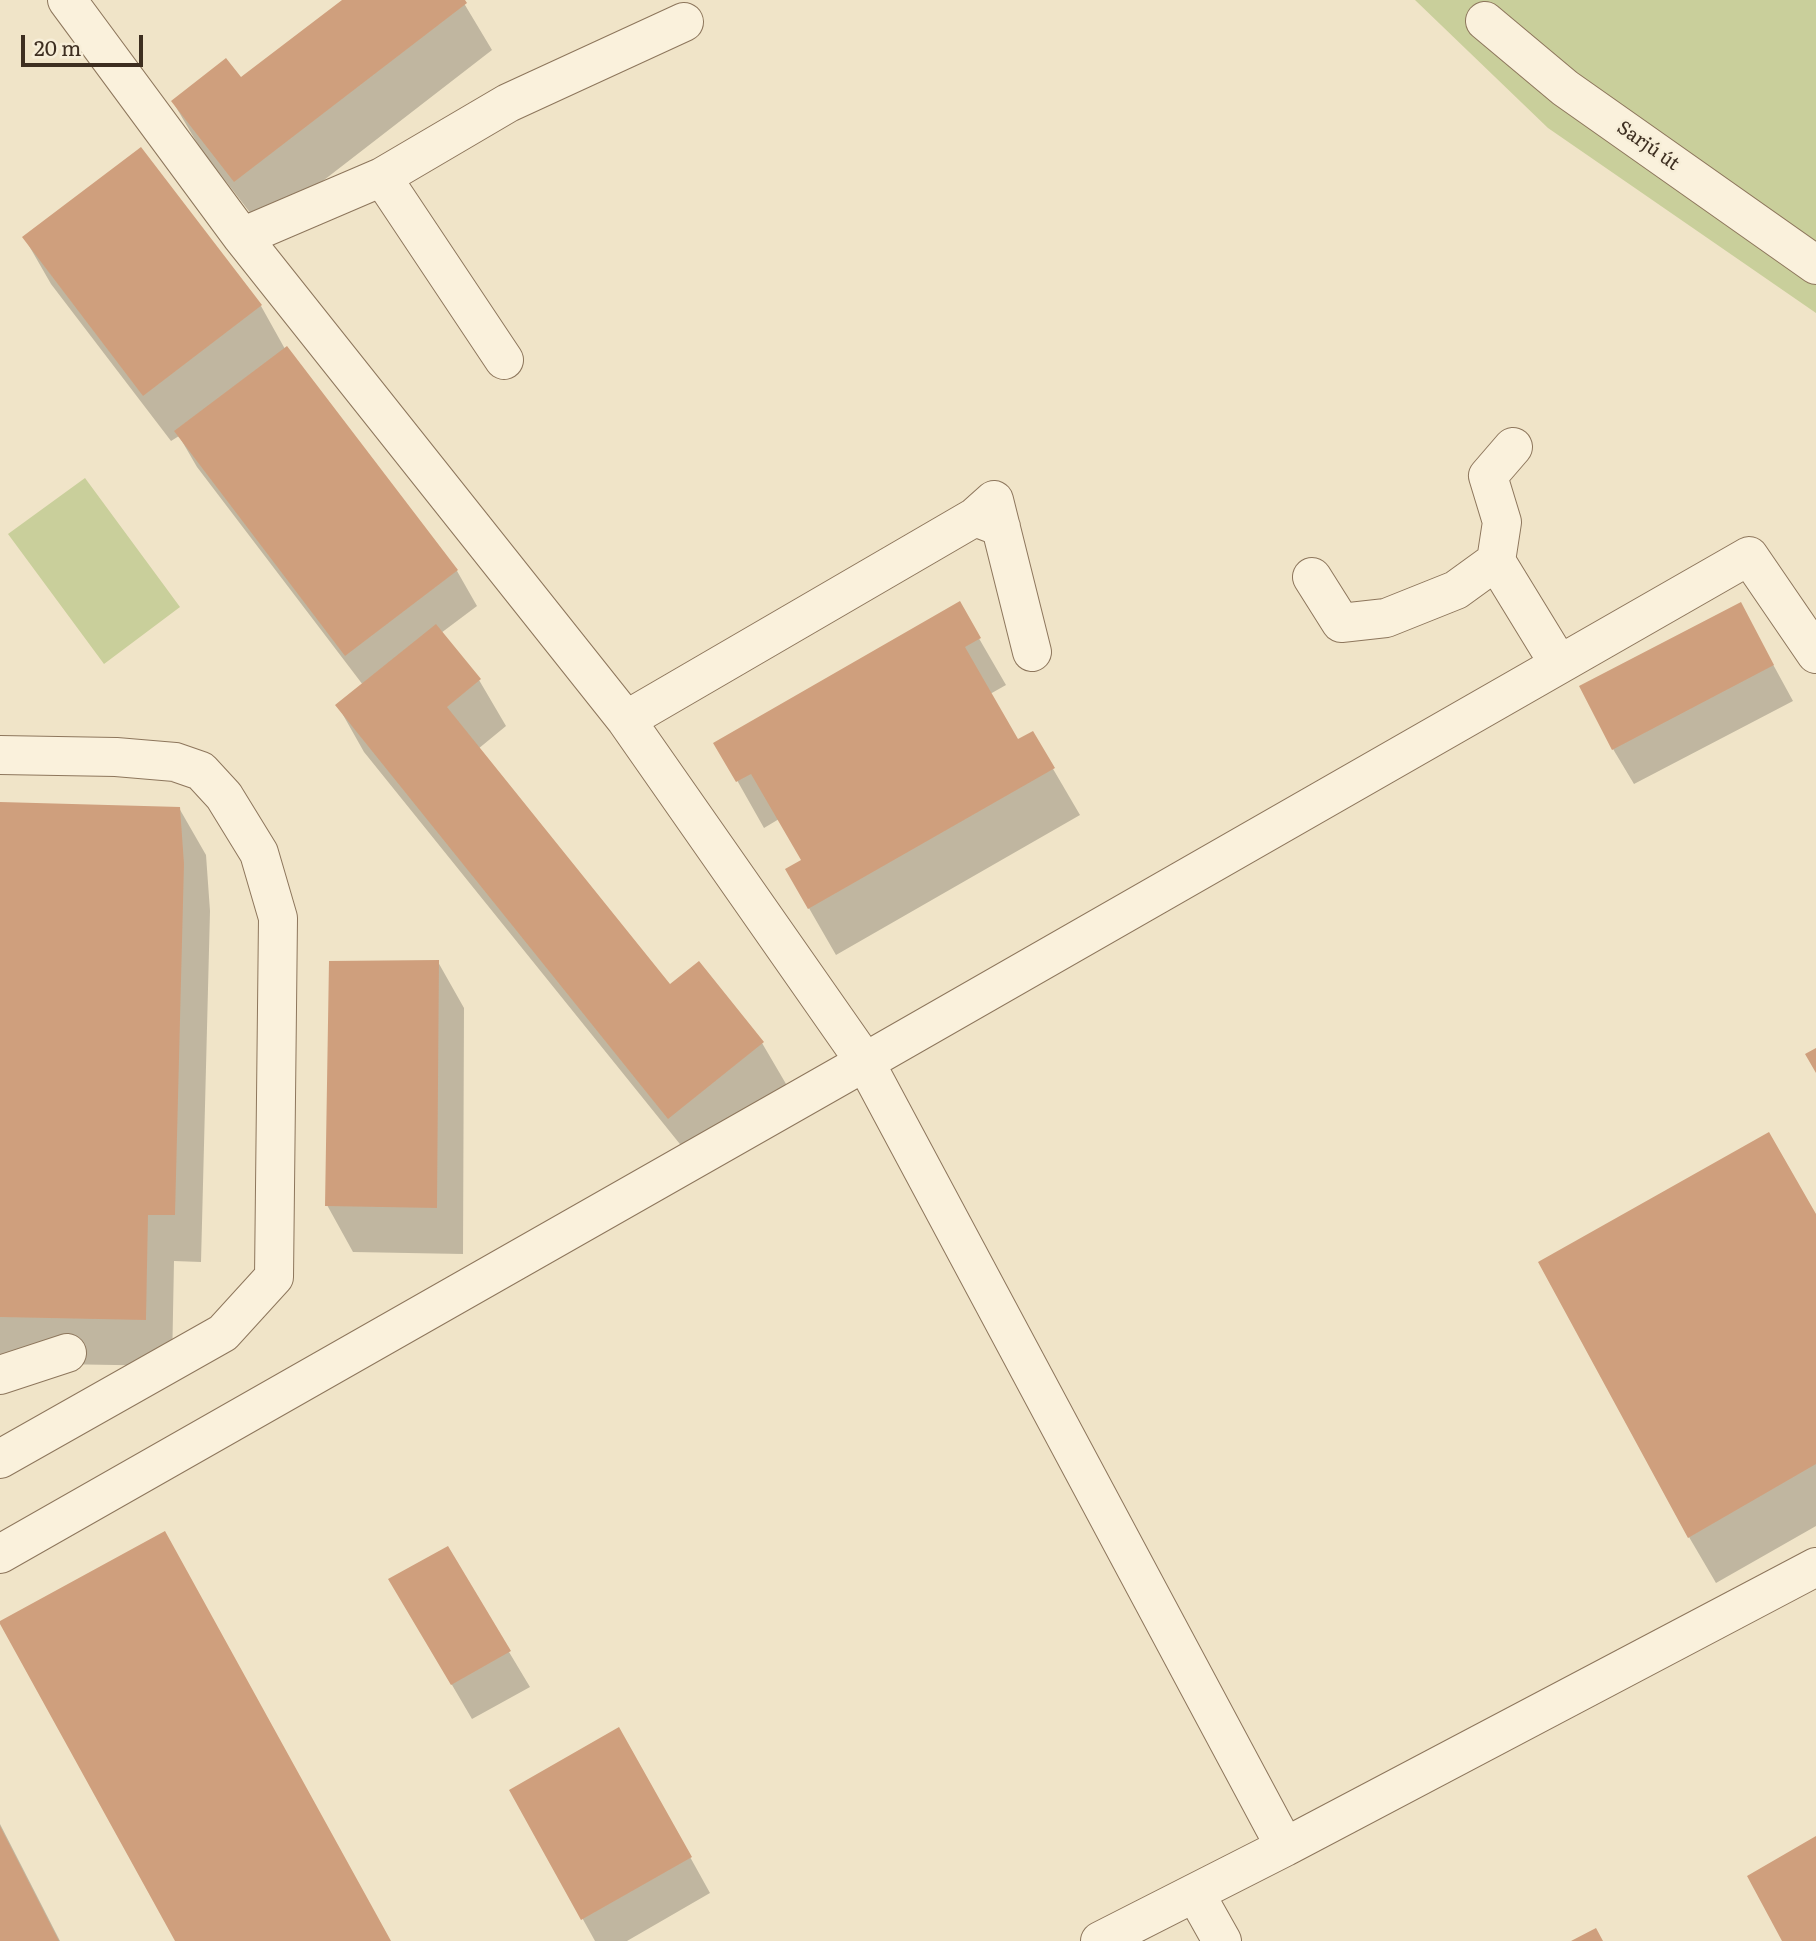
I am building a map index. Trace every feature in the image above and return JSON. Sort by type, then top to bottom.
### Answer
[{"type":"lane","points":[[67,0],[242,237],[626,720],[864,1062],[1285,1847]]},
{"type":"lane","name":"Sarjú út","points":[[1485,21],[1565,88],[1816,265]]},
{"type":"lane","points":[[242,237],[382,177],[508,103],[684,22]]},
{"type":"lane","points":[[382,177],[504,360]]},
{"type":"lane","points":[[1513,447],[1488,476],[1502,522],[1496,561],[1559,664]]},
{"type":"lane","points":[[626,720],[988,522],[1032,652]]},
{"type":"lane","points":[[0,1554],[1749,556],[1816,654]]},
{"type":"lane","points":[[1312,577],[1341,623],[1386,618],[1456,590],[1496,561]]},
{"type":"lane","points":[[0,755],[127,758],[175,762],[201,771],[224,796],[259,853],[278,918],[274,1277],[223,1333],[0,1459]]},
{"type":"lane","points":[[0,1375],[67,1353]]},
{"type":"lane","points":[[1100,1941],[1285,1847],[1816,1567]]},
{"type":"lane","points":[[1195,1893],[1222,1941]]},
{"type":"green space","points":[[1415,0],[1816,0],[1816,313],[1548,128]]},
{"type":"green space","points":[[85,478],[180,607],[104,664],[8,534]]},
{"type":"building","points":[[342,0],[465,0],[467,3],[234,182],[171,101],[226,58],[241,77]]},
{"type":"building","points":[[141,147],[262,305],[143,396],[22,237]]},
{"type":"building","points":[[287,346],[458,570],[345,656],[174,431]]},
{"type":"building","points":[[960,601],[981,638],[965,647],[1018,739],[1033,731],[1055,768],[808,909],[785,869],[801,860],[751,774],[736,782],[713,743]]},
{"type":"building","points":[[1741,602],[1774,665],[1612,750],[1579,686]]},
{"type":"building","points":[[436,624],[481,679],[447,707],[670,984],[699,961],[764,1042],[668,1119],[335,705]]},
{"type":"building","points":[[0,802],[180,807],[184,864],[175,1215],[148,1215],[146,1320],[0,1317]]},
{"type":"building","points":[[439,960],[437,1208],[325,1206],[329,961]]},
{"type":"building","points":[[1816,1048],[1816,1073],[1805,1054]]},
{"type":"building","points":[[1769,1132],[1816,1214],[1816,1464],[1688,1538],[1538,1262]]},
{"type":"building","points":[[165,1531],[391,1941],[175,1941],[0,1624],[0,1621]]},
{"type":"building","points":[[448,1546],[511,1651],[451,1685],[388,1579]]},
{"type":"building","points":[[619,1727],[692,1857],[581,1920],[509,1790]]},
{"type":"building","points":[[0,1826],[59,1941],[0,1941]]},
{"type":"building","points":[[1816,1836],[1816,1941],[1782,1941],[1747,1876]]},
{"type":"building","points":[[1596,1928],[1603,1941],[1571,1941]]}]
